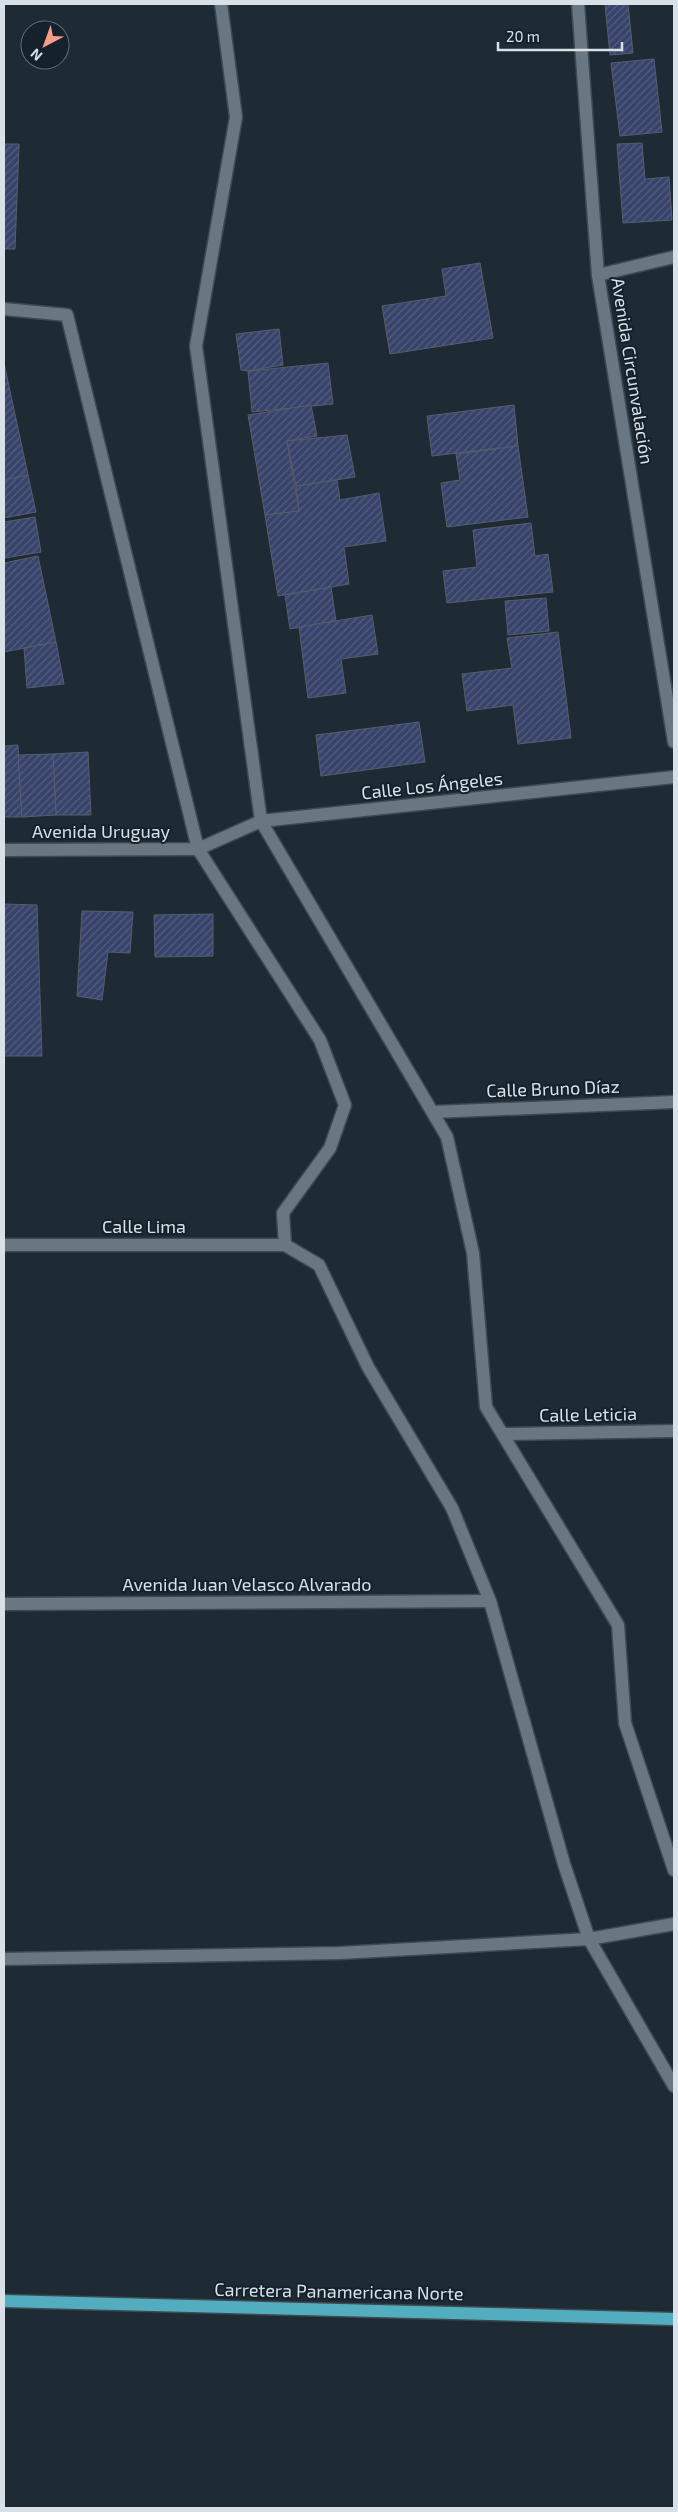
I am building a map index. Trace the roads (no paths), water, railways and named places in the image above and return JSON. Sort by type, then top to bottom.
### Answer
[{"type":"main road","name":"Carretera Panamericana Norte","points":[[4,2301],[674,2319]]},
{"type":"street","points":[[221,4],[236,117],[196,346],[261,822],[446,1137],[473,1253],[486,1406],[618,1625],[625,1724],[674,1870]]},
{"type":"street","name":"Avenida Circunvalación","points":[[578,4],[598,275],[674,742]]},
{"type":"street","points":[[598,275],[674,257]]},
{"type":"street","points":[[4,309],[67,315],[198,848],[320,1040],[345,1105],[330,1148],[283,1213],[285,1244],[320,1264],[368,1367],[452,1508],[490,1601],[564,1864],[589,1939],[674,2086]]},
{"type":"street","name":"Calle Los Ángeles","points":[[198,848],[261,822],[674,777]]},
{"type":"street","name":"Avenida Uruguay","points":[[4,850],[198,848]]},
{"type":"street","name":"Calle Bruno Díaz","points":[[433,1112],[674,1102]]},
{"type":"street","name":"Calle Lima","points":[[4,1245],[285,1244]]},
{"type":"street","name":"Calle Leticia","points":[[503,1434],[674,1431]]},
{"type":"street","name":"Avenida Juan Velasco Alvarado","points":[[4,1604],[490,1601]]},
{"type":"street","points":[[4,1959],[340,1953],[589,1939],[674,1924]]}]
